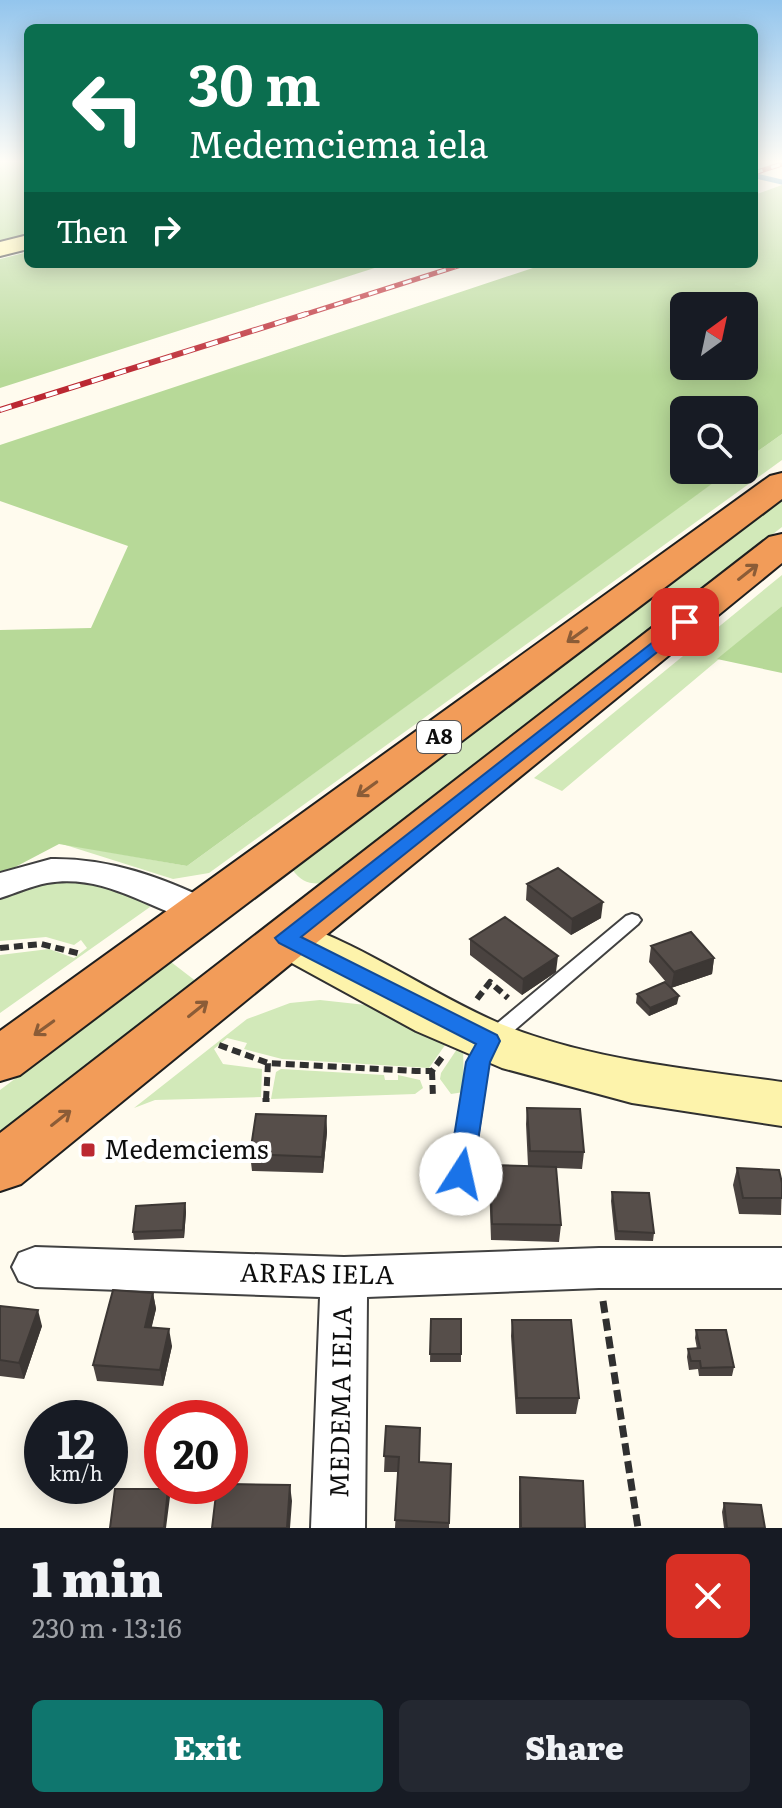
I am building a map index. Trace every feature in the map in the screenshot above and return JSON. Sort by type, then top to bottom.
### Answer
[{"type":"highway","name":"A8","points":[[0,1060],[782,483]]},
{"type":"highway","points":[[0,1167],[782,545]]},
{"type":"street","points":[[0,249],[24,243]]},
{"type":"street","points":[[0,886],[22,875],[66,868],[113,875],[157,890],[200,911]]},
{"type":"street","points":[[286,938],[574,1066],[667,1089],[782,1104]]},
{"type":"street","name":"ARFAS IELA","points":[[35,1267],[344,1277],[599,1268],[782,1268]]},
{"type":"street","name":"MEDEMA IELA","points":[[338,1528],[344,1277]]},
{"type":"lane","points":[[461,1174],[484,1028],[632,920]]},
{"type":"path","points":[[0,948],[12,944],[49,943],[81,954]]},
{"type":"path","points":[[219,1045],[268,1063],[432,1071],[484,1028],[490,982],[477,997],[484,1028]]},
{"type":"path","points":[[266,1102],[268,1063]]},
{"type":"path","points":[[432,1071],[433,1098]]},
{"type":"path","points":[[599,1268],[638,1528]]},
{"type":"green space","points":[[0,233],[24,233],[24,237],[0,243]]},
{"type":"green space","points":[[758,233],[782,233],[782,434],[758,451],[758,396],[670,396],[670,484],[712,484],[187,866],[59,844],[0,875],[0,630],[91,628],[128,546],[0,501],[0,445],[533,268],[758,268]]},
{"type":"green space","points":[[24,253],[24,268],[375,268],[0,388],[0,259]]},
{"type":"green space","points":[[782,434],[782,460],[758,477],[758,451]]},
{"type":"green space","points":[[711,484],[749,484],[209,873],[173,879],[59,843],[187,866]]},
{"type":"green space","points":[[782,500],[782,527],[325,883],[306,882],[292,869],[299,862]]},
{"type":"green space","points":[[782,575],[782,606],[562,791],[534,778]]},
{"type":"green space","points":[[782,606],[782,673],[717,659]]},
{"type":"green space","points":[[80,880],[140,897],[150,907],[0,1013],[0,955],[49,949],[74,958],[87,948],[81,940],[74,945],[46,937],[0,941],[0,896],[30,885]]},
{"type":"green space","points":[[171,962],[197,982],[0,1137],[0,1090]]},
{"type":"green space","points":[[320,1000],[366,1005],[450,1038],[429,1068],[282,1059],[244,1049],[247,1043],[227,1038],[214,1049],[223,1064],[262,1069],[261,1097],[155,1100],[134,1108],[247,1019],[290,1003]]},
{"type":"green space","points":[[459,1046],[463,1046],[464,1092],[451,1094],[440,1079],[441,1073]]},
{"type":"green space","points":[[281,1069],[384,1075],[385,1080],[398,1080],[398,1075],[420,1080],[423,1088],[415,1094],[271,1099],[276,1072]]},
{"type":"building","points":[[558,868],[603,902],[572,919],[527,884]]},
{"type":"building","points":[[505,917],[558,956],[523,979],[470,939]]},
{"type":"building","points":[[691,932],[714,958],[674,972],[651,946]]},
{"type":"building","points":[[665,982],[679,996],[650,1008],[637,994]]},
{"type":"building","points":[[527,1108],[580,1109],[584,1152],[530,1151]]},
{"type":"building","points":[[256,1114],[326,1116],[322,1157],[250,1154]]},
{"type":"building","points":[[490,1165],[556,1167],[561,1225],[492,1224]]},
{"type":"building","points":[[737,1168],[779,1170],[782,1198],[743,1198]]},
{"type":"building","points":[[612,1192],[649,1193],[654,1233],[617,1231]]},
{"type":"building","points":[[185,1203],[183,1230],[133,1232],[136,1206]]},
{"type":"building","points":[[113,1290],[153,1293],[145,1327],[169,1329],[160,1370],[93,1365]]},
{"type":"building","points":[[0,1306],[38,1310],[19,1363],[0,1360]]},
{"type":"building","points":[[431,1319],[461,1319],[461,1354],[430,1354]]},
{"type":"building","points":[[512,1320],[571,1320],[579,1398],[517,1398]]},
{"type":"building","points":[[696,1330],[726,1330],[734,1367],[701,1368],[700,1361],[691,1361],[688,1349],[700,1348]]},
{"type":"building","points":[[386,1426],[420,1428],[419,1462],[451,1464],[449,1523],[395,1520],[399,1457],[384,1456]]},
{"type":"building","points":[[520,1477],[583,1481],[585,1528],[521,1528]]},
{"type":"building","points":[[248,1484],[290,1485],[287,1528],[212,1528],[215,1504],[248,1504]]},
{"type":"building","points":[[128,1489],[144,1489],[144,1504],[166,1504],[164,1528],[110,1528],[113,1504],[128,1504]]},
{"type":"building","points":[[724,1503],[761,1505],[765,1528],[727,1528]]},
{"type":"railway","points":[[300,316],[451,268]]},
{"type":"railway","points":[[0,410],[306,314]]},
{"type":"place","name":"Medemciems","points":[[88,1150]]},
{"type":"route","points":[[461,1174],[478,1062],[489,1041],[286,938],[685,622]]}]
